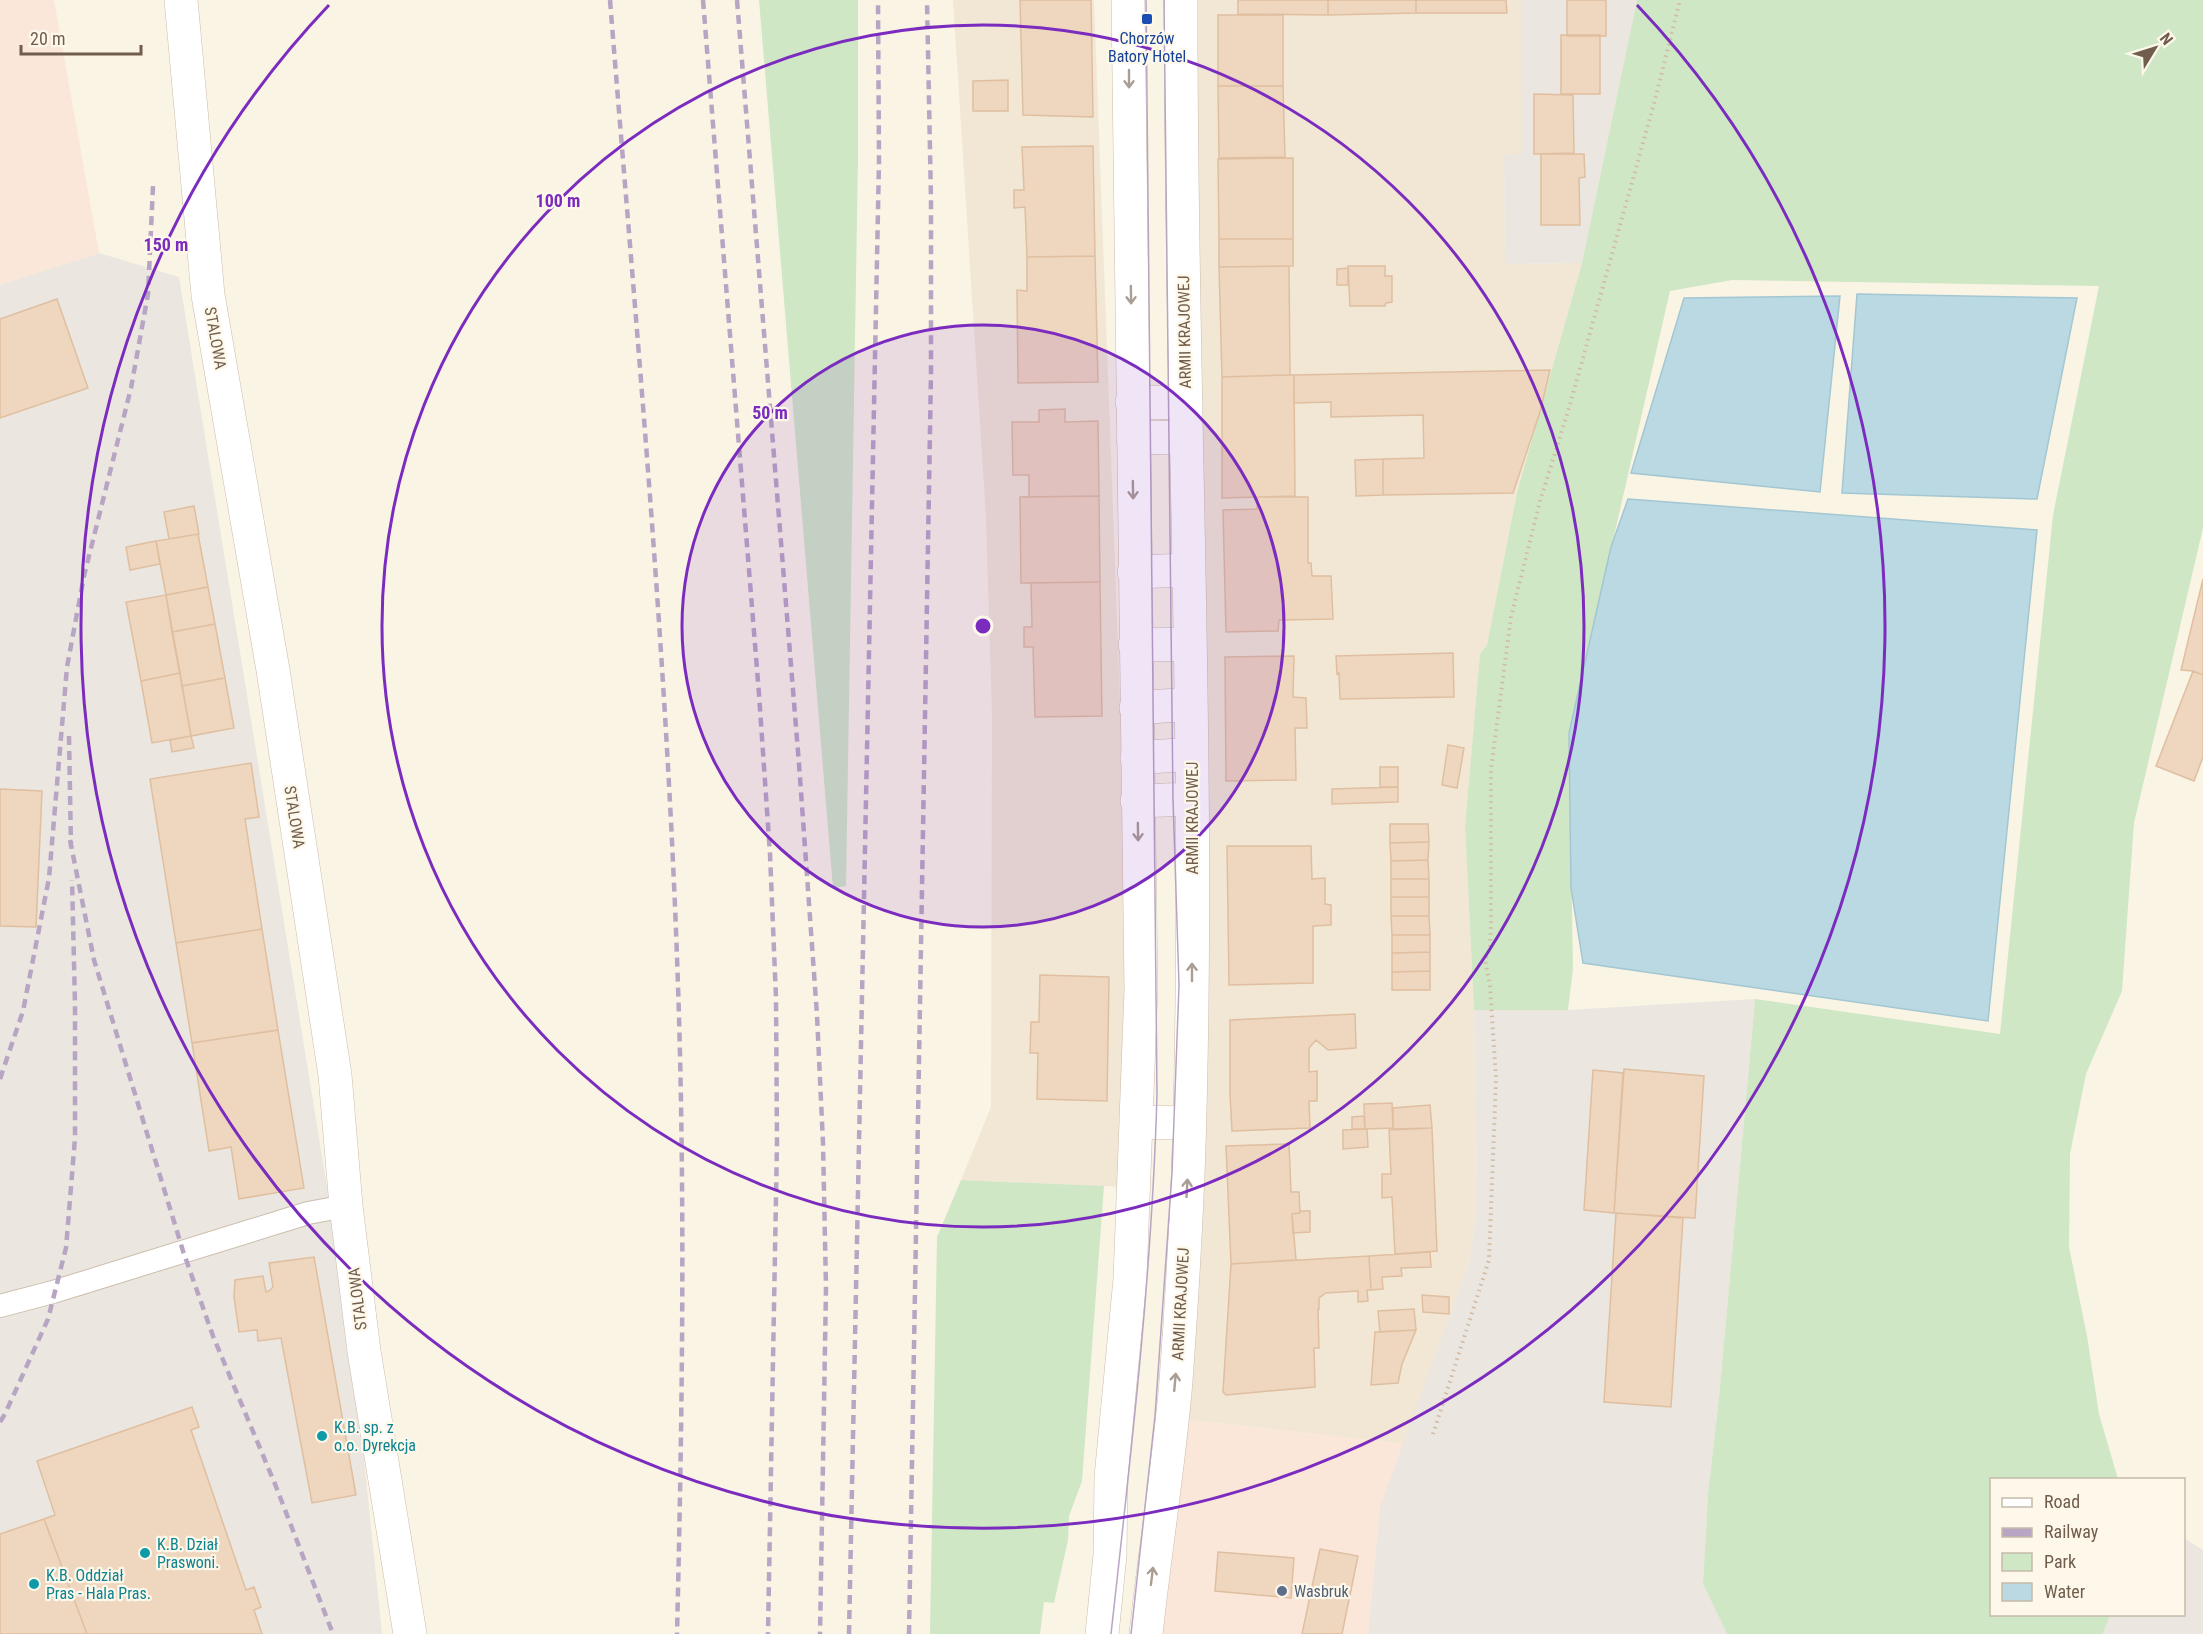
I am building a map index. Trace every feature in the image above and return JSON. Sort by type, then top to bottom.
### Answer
[{"type":"street","name":"STALOWA","points":[[181,0],[208,295],[249,524],[298,835],[334,1075],[346,1206],[364,1351],[410,1634]]},
{"type":"street","points":[[1102,1634],[1110,1555],[1111,1478],[1130,1279],[1140,1005],[1128,0]]},
{"type":"street","name":"ARMII KRAJOWEJ","points":[[1146,1634],[1175,1384],[1190,1123],[1192,799],[1181,0]]},
{"type":"street","points":[[1129,129],[1181,125]]},
{"type":"street","points":[[1131,263],[1183,264]]},
{"type":"street","points":[[1132,402],[1186,403]]},
{"type":"street","points":[[1133,438],[1186,437]]},
{"type":"street","points":[[1134,572],[1189,570]]},
{"type":"street","points":[[1135,645],[1190,644]]},
{"type":"street","points":[[1136,708],[1191,704]]},
{"type":"street","points":[[1137,758],[1191,754]]},
{"type":"street","points":[[1137,801],[1192,799]]},
{"type":"street","points":[[1140,1005],[1192,1003]]},
{"type":"street","points":[[1137,1122],[1190,1123]]},
{"type":"street","points":[[1118,1412],[1171,1418]]},
{"type":"lane","points":[[0,1306],[53,1292],[308,1213],[346,1206]]},
{"type":"path","points":[[1433,1434],[1489,1260],[1496,1079],[1490,984],[1485,960],[1490,948],[1491,924],[1491,770],[1511,618],[1538,510],[1569,408],[1655,100],[1680,0]]},
{"type":"shaded area","points":[[0,0],[54,0],[99,253],[0,285]]},
{"type":"shaded area","points":[[953,0],[1094,0],[1130,967],[1124,1187],[961,1180],[991,1107],[992,715],[986,517]]},
{"type":"shaded area","points":[[1192,0],[1521,0],[1521,155],[1504,155],[1505,264],[1582,263],[1517,491],[1487,645],[1480,654],[1465,826],[1474,1010],[1476,1213],[1469,1262],[1404,1444],[1209,1422],[1181,1421]]},
{"type":"shaded area","points":[[1521,0],[1637,0],[1582,263],[1505,264],[1504,155],[1521,154]]},
{"type":"shaded area","points":[[99,253],[179,277],[352,1341],[382,1634],[0,1634],[0,285]]},
{"type":"shaded area","points":[[1755,999],[1719,1398],[1708,1494],[1703,1584],[1727,1634],[1368,1634],[1380,1507],[1469,1262],[1476,1213],[1474,1010],[1568,1010]]},
{"type":"shaded area","points":[[1181,1421],[1209,1422],[1404,1444],[1380,1507],[1368,1634],[1158,1634]]},
{"type":"shaded area","points":[[2185,1539],[2203,1550],[2203,1634],[2103,1634],[2110,1616],[2185,1616]]},
{"type":"green space","points":[[759,0],[858,0],[858,157],[846,886],[833,888]]},
{"type":"green space","points":[[1637,0],[2203,0],[2203,528],[2134,823],[2122,991],[2086,1074],[2070,1154],[2069,1247],[2087,1336],[2099,1414],[2118,1478],[1990,1478],[1990,1616],[2110,1616],[2103,1634],[1727,1634],[1703,1584],[1708,1494],[1719,1398],[1755,999],[2000,1034],[2053,515],[2099,286],[1732,280],[1670,291],[1569,733],[1573,969],[1568,1010],[1474,1010],[1465,826],[1480,654],[1487,645],[1517,492],[1582,263]]},
{"type":"green space","points":[[961,1180],[1104,1186],[1082,1481],[1069,1516],[1068,1540],[1054,1603],[1044,1602],[1040,1634],[930,1634],[937,1237]]},
{"type":"water","points":[[1857,294],[2077,298],[2037,499],[1842,493]]},
{"type":"water","points":[[1840,296],[1820,492],[1631,473],[1684,298]]},
{"type":"water","points":[[1628,499],[2037,530],[1988,1021],[1583,963],[1571,888],[1569,733],[1611,547]]},
{"type":"building","points":[[1020,0],[1091,0],[1093,117],[1023,115]]},
{"type":"building","points":[[1238,0],[1328,0],[1328,15],[1238,14]]},
{"type":"building","points":[[1328,0],[1416,0],[1416,13],[1328,15]]},
{"type":"building","points":[[1416,0],[1506,0],[1507,13],[1416,13]]},
{"type":"building","points":[[1567,0],[1606,0],[1606,36],[1567,36]]},
{"type":"building","points":[[1218,15],[1283,15],[1283,86],[1218,86]]},
{"type":"building","points":[[1561,35],[1600,35],[1600,94],[1561,94]]},
{"type":"building","points":[[1008,80],[1008,111],[973,111],[973,81]]},
{"type":"building","points":[[1218,86],[1283,86],[1285,157],[1219,158]]},
{"type":"building","points":[[1534,94],[1573,95],[1574,153],[1534,154]]},
{"type":"building","points":[[1093,146],[1095,256],[1027,257],[1025,207],[1014,208],[1014,190],[1024,190],[1022,147]]},
{"type":"building","points":[[1541,154],[1584,154],[1585,177],[1579,178],[1580,225],[1541,225]]},
{"type":"building","points":[[1293,158],[1293,239],[1219,239],[1218,159]]},
{"type":"building","points":[[1219,239],[1293,239],[1293,266],[1219,267]]},
{"type":"building","points":[[1095,256],[1098,382],[1018,383],[1017,290],[1027,291],[1027,257]]},
{"type":"building","points":[[1289,266],[1290,375],[1222,377],[1219,267]]},
{"type":"building","points":[[1348,266],[1385,266],[1385,276],[1392,276],[1392,302],[1386,303],[1385,306],[1350,306]]},
{"type":"building","points":[[1348,268],[1348,285],[1337,285],[1337,269]]},
{"type":"building","points":[[57,299],[88,388],[0,418],[0,319]]},
{"type":"building","points":[[1550,370],[1540,412],[1513,493],[1383,495],[1383,459],[1424,458],[1423,415],[1331,417],[1331,402],[1294,403],[1294,375]]},
{"type":"building","points":[[1294,375],[1295,496],[1222,498],[1222,377]]},
{"type":"building","points":[[1065,409],[1065,422],[1098,421],[1099,496],[1029,497],[1029,475],[1013,475],[1012,422],[1039,422],[1039,410]]},
{"type":"building","points":[[1383,459],[1383,495],[1356,496],[1355,460]]},
{"type":"building","points":[[1099,496],[1100,582],[1021,583],[1020,497]]},
{"type":"building","points":[[1258,497],[1308,497],[1308,563],[1311,563],[1312,576],[1331,576],[1333,619],[1279,620],[1278,631],[1226,632],[1223,510],[1257,509]]},
{"type":"building","points":[[194,506],[199,534],[169,539],[164,512]]},
{"type":"building","points":[[198,534],[208,587],[166,595],[156,541]]},
{"type":"building","points":[[156,541],[160,564],[130,570],[126,547]]},
{"type":"building","points":[[2203,579],[2203,675],[2181,670]]},
{"type":"building","points":[[1100,582],[1102,716],[1035,717],[1033,647],[1024,647],[1024,627],[1032,627],[1031,583]]},
{"type":"building","points":[[208,587],[215,624],[172,632],[166,595]]},
{"type":"building","points":[[166,595],[180,673],[141,681],[126,602]]},
{"type":"building","points":[[215,624],[225,678],[182,686],[172,632]]},
{"type":"building","points":[[1453,653],[1454,697],[1340,699],[1336,656]]},
{"type":"building","points":[[1294,656],[1293,697],[1306,698],[1307,728],[1295,728],[1296,780],[1226,781],[1225,657]]},
{"type":"building","points":[[2193,671],[2203,675],[2203,757],[2194,781],[2156,766]]},
{"type":"building","points":[[180,673],[191,736],[152,743],[141,681]]},
{"type":"building","points":[[225,678],[234,728],[191,736],[182,686]]},
{"type":"building","points":[[191,736],[194,748],[172,752],[170,740]]},
{"type":"building","points":[[1448,745],[1464,748],[1457,788],[1442,785]]},
{"type":"building","points":[[251,763],[259,817],[245,819],[262,929],[176,943],[150,779]]},
{"type":"building","points":[[1380,767],[1398,767],[1398,787],[1380,787]]},
{"type":"building","points":[[1398,787],[1398,802],[1332,804],[1332,789]]},
{"type":"building","points":[[0,789],[42,791],[36,927],[0,926]]},
{"type":"building","points":[[1390,824],[1428,824],[1429,842],[1390,843]]},
{"type":"building","points":[[1429,842],[1428,860],[1391,861],[1390,843]]},
{"type":"building","points":[[1227,846],[1311,846],[1312,879],[1325,878],[1325,904],[1331,905],[1331,925],[1313,926],[1313,983],[1229,985]]},
{"type":"building","points":[[1428,860],[1429,879],[1391,879],[1391,861]]},
{"type":"building","points":[[1391,879],[1429,879],[1429,897],[1391,897]]},
{"type":"building","points":[[1391,897],[1429,897],[1429,916],[1391,916]]},
{"type":"building","points":[[1391,916],[1429,916],[1430,935],[1392,935]]},
{"type":"building","points":[[262,929],[278,1030],[192,1043],[176,943]]},
{"type":"building","points":[[1392,935],[1430,935],[1430,952],[1392,953]]},
{"type":"building","points":[[1430,952],[1430,971],[1392,972],[1392,953]]},
{"type":"building","points":[[1430,971],[1430,990],[1392,990],[1392,972]]},
{"type":"building","points":[[1040,975],[1109,977],[1107,1101],[1037,1099],[1038,1053],[1030,1053],[1031,1022],[1039,1022]]},
{"type":"building","points":[[1355,1014],[1356,1048],[1328,1050],[1316,1040],[1309,1048],[1309,1072],[1317,1071],[1317,1101],[1309,1101],[1310,1128],[1232,1131],[1230,1020]]},
{"type":"building","points":[[278,1030],[304,1188],[239,1199],[231,1147],[209,1151],[192,1043]]},
{"type":"building","points":[[1624,1069],[1704,1076],[1695,1218],[1614,1213]]},
{"type":"building","points":[[1593,1070],[1623,1073],[1614,1213],[1584,1210]]},
{"type":"building","points":[[1392,1103],[1393,1128],[1365,1129],[1364,1104]]},
{"type":"building","points":[[1430,1105],[1432,1128],[1393,1129],[1393,1108]]},
{"type":"building","points":[[1364,1116],[1365,1129],[1352,1129],[1352,1117]]},
{"type":"building","points":[[1432,1128],[1437,1251],[1395,1254],[1392,1197],[1382,1198],[1382,1174],[1391,1174],[1389,1130]]},
{"type":"building","points":[[1367,1129],[1368,1147],[1343,1149],[1343,1130]]},
{"type":"building","points":[[1289,1144],[1291,1192],[1299,1192],[1300,1213],[1292,1214],[1296,1260],[1231,1264],[1226,1146]]},
{"type":"building","points":[[1300,1211],[1310,1211],[1310,1232],[1293,1233],[1292,1214],[1300,1213]]},
{"type":"building","points":[[1616,1213],[1683,1218],[1671,1407],[1604,1402]]},
{"type":"building","points":[[1430,1252],[1431,1267],[1401,1268],[1402,1276],[1382,1277],[1383,1289],[1371,1290],[1369,1256]]},
{"type":"building","points":[[1369,1256],[1371,1290],[1367,1290],[1368,1301],[1358,1302],[1358,1291],[1326,1293],[1319,1298],[1319,1348],[1314,1348],[1315,1387],[1226,1395],[1223,1392],[1231,1264]]},
{"type":"building","name":"K.B. sp. z o.o. Dyrekcja","points":[[314,1257],[356,1495],[312,1503],[281,1338],[258,1341],[257,1330],[239,1332],[234,1297],[235,1280],[263,1276],[266,1292],[269,1291],[273,1287],[269,1263]]},
{"type":"building","points":[[1422,1295],[1449,1297],[1449,1314],[1423,1312]]},
{"type":"building","points":[[1414,1309],[1416,1330],[1380,1332],[1378,1311]]},
{"type":"building","points":[[1416,1330],[1402,1364],[1398,1383],[1371,1385],[1375,1332]]},
{"type":"building","name":"K.B. Dział Praswoni.","points":[[192,1407],[199,1427],[191,1430],[246,1590],[254,1587],[261,1607],[254,1610],[262,1634],[87,1634],[44,1519],[55,1515],[37,1461]]},
{"type":"building","name":"K.B. Oddział Pras - Hala Pras.","points":[[44,1519],[87,1634],[0,1634],[0,1534]]},
{"type":"building","points":[[1320,1549],[1358,1556],[1342,1634],[1302,1634]]},
{"type":"building","points":[[1218,1552],[1294,1558],[1291,1598],[1215,1591]]},
{"type":"tram line","points":[[1111,1634],[1146,1297],[1157,1094],[1146,0]]},
{"type":"tram line","points":[[1131,1634],[1155,1416],[1172,1173],[1179,985],[1173,799],[1164,0]]},
{"type":"railway","points":[[610,0],[651,508],[674,890],[681,1094],[682,1248],[677,1634]]},
{"type":"railway","points":[[703,0],[759,694],[770,854],[776,998],[777,1143],[768,1634]]},
{"type":"railway","points":[[737,0],[817,1015],[826,1288],[820,1634]]},
{"type":"railway","points":[[849,1634],[879,161],[878,0]]},
{"type":"railway","points":[[909,1634],[931,372],[931,200],[927,0]]},
{"type":"railway","points":[[0,1079],[23,1011],[49,878],[67,667],[84,576],[131,388],[148,294],[153,186]]},
{"type":"railway","points":[[69,736],[71,847]]},
{"type":"railway","points":[[70,840],[94,960],[183,1251],[213,1336],[275,1484],[333,1634]]},
{"type":"railway","points":[[0,1422],[48,1319],[66,1248],[75,1138],[72,880]]},
{"type":"place","name":"Chorzów Batory Hotel","points":[[1147,19]]},
{"type":"place","name":"K.B. sp. z o.o. Dyrekcja","points":[[322,1436]]},
{"type":"place","name":"K.B. Dział Praswoni.","points":[[145,1553]]},
{"type":"place","name":"K.B. Oddział Pras - Hala Pras.","points":[[34,1584]]},
{"type":"place","name":"Wasbruk","points":[[1282,1591]]}]
